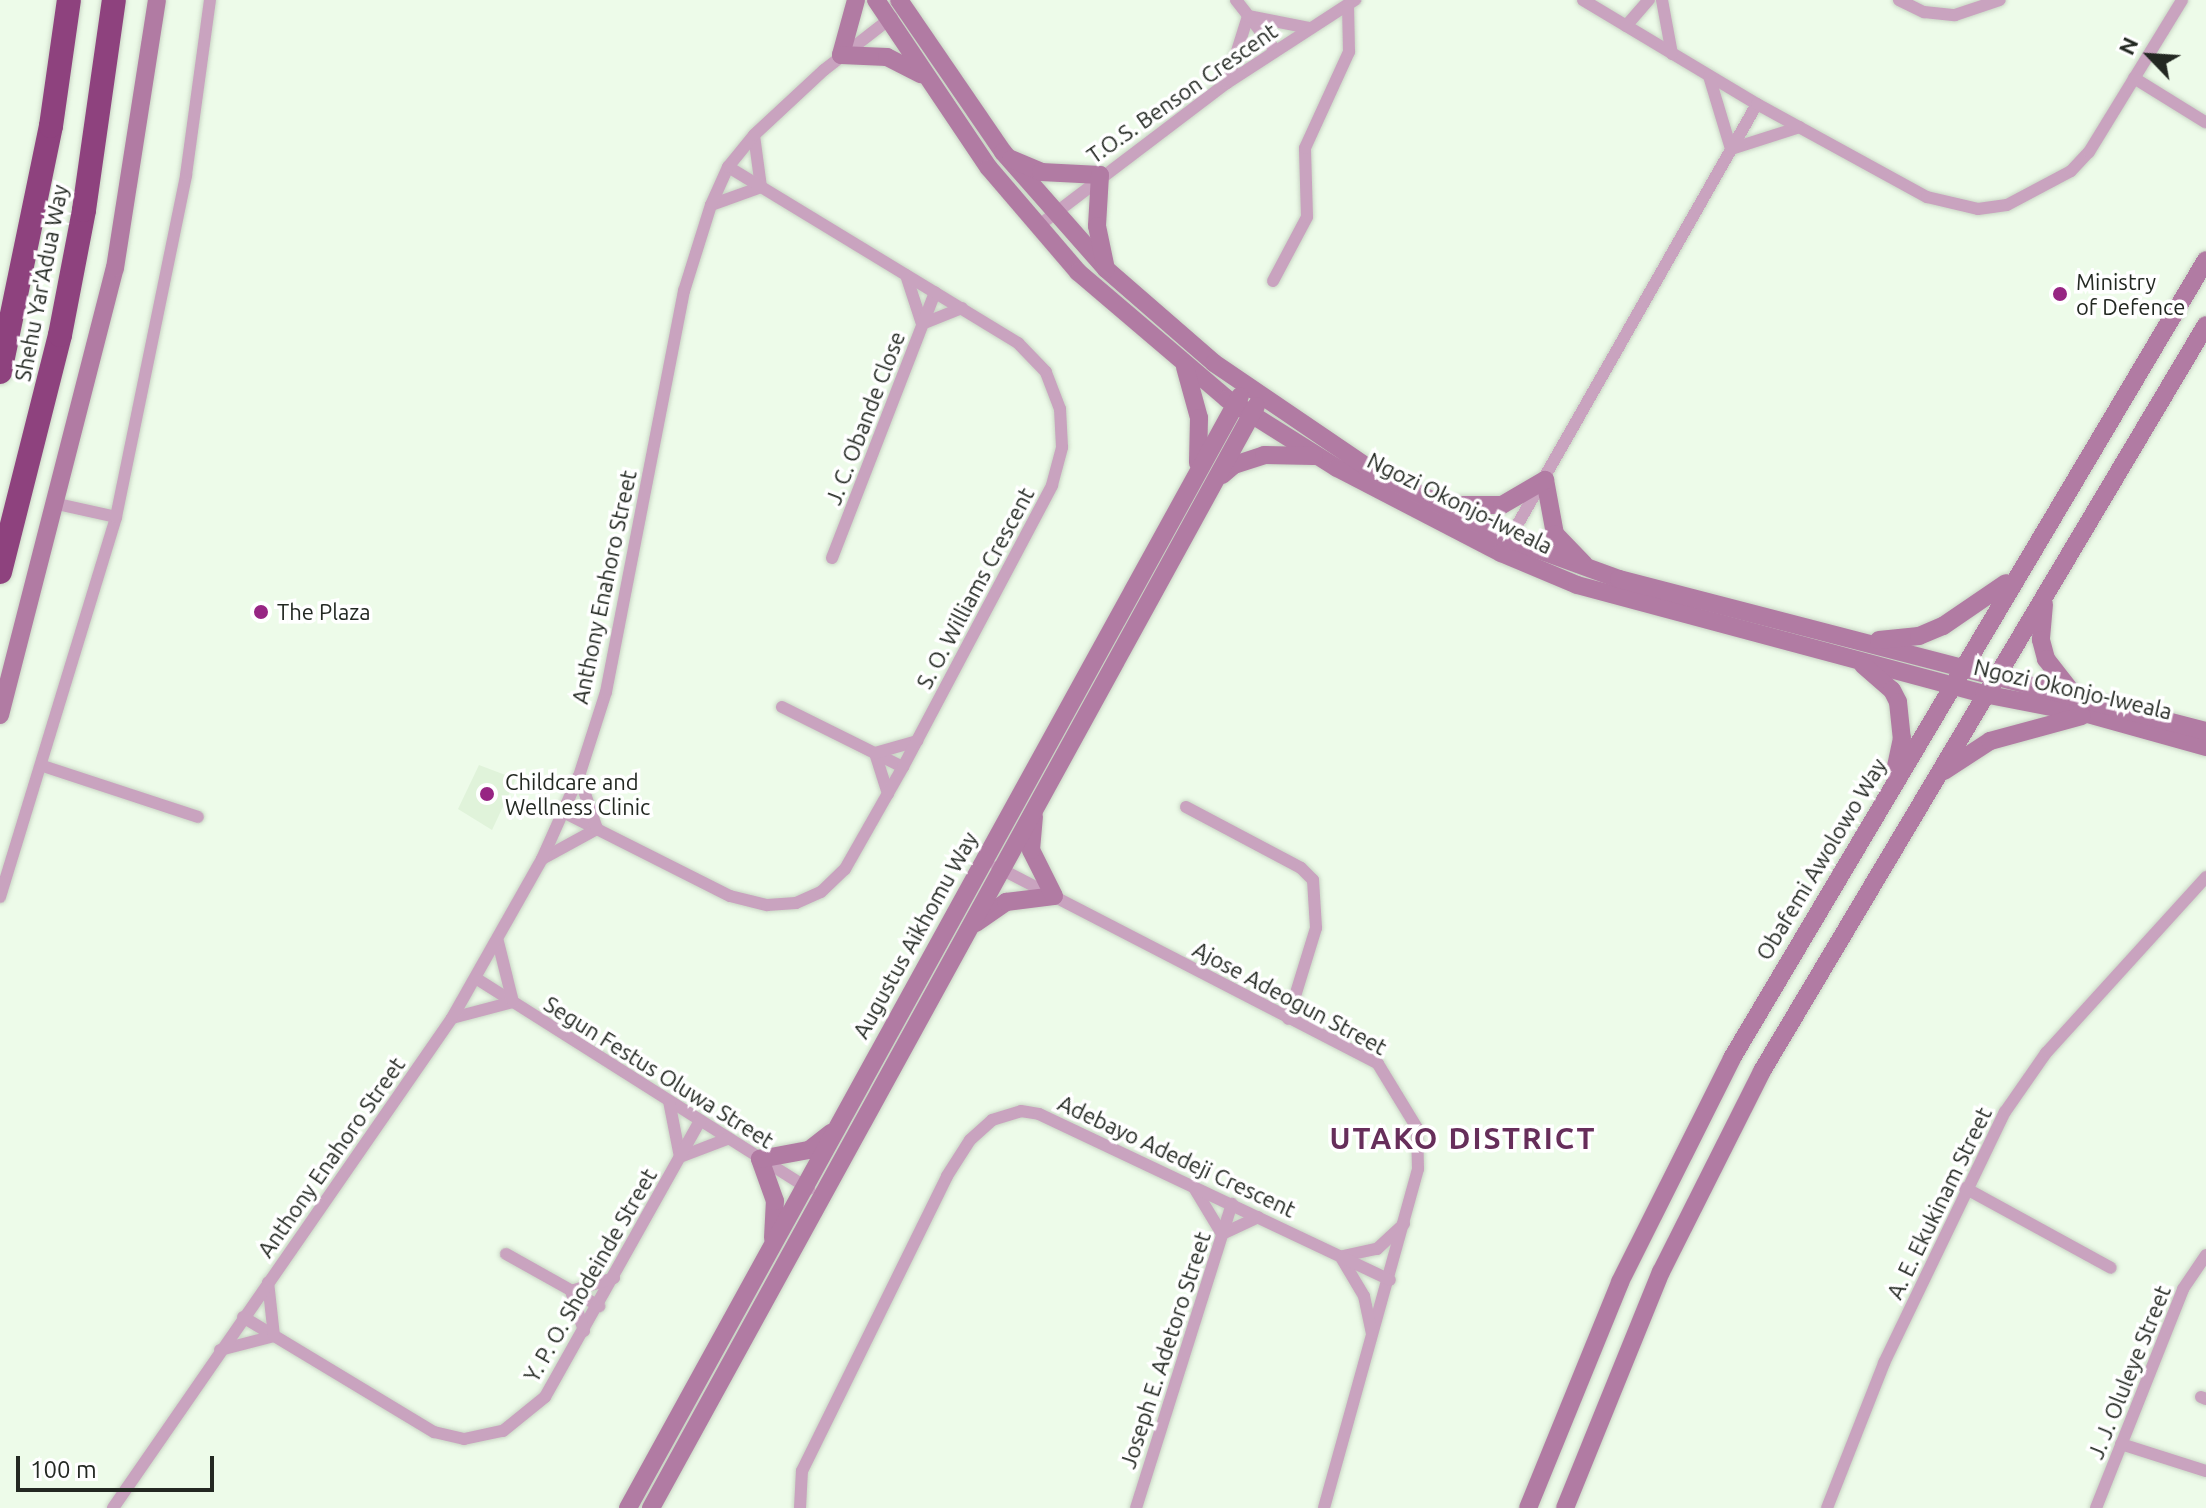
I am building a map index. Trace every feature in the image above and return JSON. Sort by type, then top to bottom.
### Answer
[{"type":"highway","name":"Shehu Yar'Adua Way","points":[[0,372],[51,126],[69,0]]},
{"type":"highway","name":"Shehu Yar'Adua Way","points":[[0,572],[60,335],[84,210],[114,0]]},
{"type":"street","points":[[0,715],[57,504],[115,268],[157,0]]},
{"type":"street","points":[[0,897],[43,766],[116,517],[186,175],[210,0]]},
{"type":"street","points":[[856,0],[841,55],[887,57],[929,80]]},
{"type":"street","name":"Ngozi Okonjo-Iweala","points":[[876,0],[929,80],[1037,227],[1078,272],[1184,364],[1244,410],[1318,457],[1505,546],[2206,731]]},
{"type":"street","points":[[1236,0],[1275,50]]},
{"type":"street","points":[[1583,0],[1757,104],[1927,197],[1978,209],[2036,193],[2071,171],[2089,152],[2182,0]]},
{"type":"street","points":[[1626,26],[1649,0]]},
{"type":"street","points":[[1662,0],[1672,54]]},
{"type":"street","points":[[1899,0],[1924,12],[1955,15],[2000,0]]},
{"type":"street","points":[[1273,281],[1307,217],[1305,148],[1349,52],[1351,2]]},
{"type":"street","name":"T.O.S. Benson Crescent","points":[[1037,227],[1100,175],[1227,83],[1351,2]]},
{"type":"street","name":"Anthony Enahoro Street","points":[[113,1508],[452,1018],[498,942],[542,859],[579,776],[606,692],[684,291],[711,205],[728,167],[754,135],[902,4]]},
{"type":"street","name":"Ngozi Okonjo-Iweala","points":[[902,4],[1005,156],[1106,269],[1253,392],[1505,546],[1577,585],[1952,686],[2088,714],[2206,747]]},
{"type":"street","points":[[1248,16],[1309,28]]},
{"type":"street","points":[[1227,83],[1248,16]]},
{"type":"street","points":[[1709,76],[1731,149]]},
{"type":"street","points":[[2134,78],[2205,122]]},
{"type":"street","points":[[1505,546],[1757,104]]},
{"type":"street","points":[[1731,149],[1800,127]]},
{"type":"street","points":[[711,205],[761,187],[754,135]]},
{"type":"street","points":[[1005,156],[1041,172],[1100,175],[1097,226],[1106,269]]},
{"type":"street","name":"S. O. Williams Crescent","points":[[563,812],[730,896],[767,905],[796,903],[821,892],[845,869],[903,767],[1052,485],[1062,447],[1060,409],[1046,372],[1018,343],[728,167]]},
{"type":"street","name":"Obafemi Awolowo Way","points":[[1528,1508],[1593,1346],[1681,1155],[1961,668],[2206,260]]},
{"type":"street","points":[[906,275],[922,324],[962,308]]},
{"type":"street","name":"J. C. Obande Close","points":[[832,558],[935,292]]},
{"type":"street","points":[[1565,1508],[1613,1383],[1708,1173],[1795,1013],[2206,325]]},
{"type":"street","points":[[1184,364],[1199,418],[1204,479],[1264,455],[1318,457]]},
{"type":"street","name":"Augustus Aikhomu Way","points":[[628,1508],[982,862],[1253,392]]},
{"type":"street","name":"Augustus Aikhomu Way","points":[[651,1508],[1035,805],[1204,479]]},
{"type":"street","points":[[1430,502],[1502,505],[1545,480]]},
{"type":"street","points":[[1545,480],[1555,534],[1591,569]]},
{"type":"street","points":[[57,504],[116,517]]},
{"type":"street","points":[[1856,640],[1897,640],[1943,626],[1990,598],[2025,565]]},
{"type":"street","points":[[2045,594],[2041,630],[2046,659],[2076,697]]},
{"type":"street","points":[[1858,660],[1892,690],[1898,702],[1902,738],[1892,787]]},
{"type":"street","points":[[782,707],[903,767]]},
{"type":"street","points":[[1935,778],[1990,741],[2088,714]]},
{"type":"street","points":[[875,753],[917,741]]},
{"type":"street","points":[[875,753],[888,794]]},
{"type":"street","points":[[43,766],[198,817]]},
{"type":"street","points":[[542,859],[597,829],[579,776]]},
{"type":"street","points":[[963,936],[1006,902],[1054,896],[1031,850],[1035,805]]},
{"type":"street","points":[[1186,807],[1301,868],[1313,880],[1316,928],[1288,1019]]},
{"type":"street","name":"Ajose Adeogun Street","points":[[982,862],[1000,868],[1378,1064],[1395,1086],[1417,1128],[1418,1169],[1373,1342],[1324,1508]]},
{"type":"street","name":"A. E. Ekukinam Street","points":[[1827,1508],[1884,1363],[1965,1188],[2005,1112],[2046,1053],[2206,877]]},
{"type":"street","points":[[452,1018],[513,1002],[498,942]]},
{"type":"street","name":"Segun Festus Oluwa Street","points":[[477,979],[727,1139],[822,1195]]},
{"type":"street","points":[[669,1101],[680,1157],[727,1139]]},
{"type":"street","name":"Adebayo Adedeji Crescent","points":[[800,1508],[802,1471],[947,1176],[970,1140],[992,1120],[1021,1111],[1039,1114],[1390,1280]]},
{"type":"street","name":"Y. P. O. Shodeinde Street","points":[[243,1317],[434,1432],[464,1439],[483,1438],[526,1417],[545,1397],[599,1306],[700,1121]]},
{"type":"street","points":[[771,1248],[775,1201],[760,1159],[809,1150],[839,1125]]},
{"type":"street","points":[[1193,1186],[1222,1234],[1258,1217]]},
{"type":"street","points":[[1965,1188],[2111,1268]]},
{"type":"street","name":"Joseph E. Adetoro Street","points":[[1136,1508],[1232,1204]]},
{"type":"street","points":[[1373,1342],[1364,1296],[1341,1256],[1377,1249],[1404,1224]]},
{"type":"street","points":[[506,1254],[599,1306]]},
{"type":"street","name":"J. J. Oluleye Street","points":[[2096,1508],[2183,1289],[2206,1255]]},
{"type":"street","points":[[571,1291],[614,1278]]},
{"type":"street","points":[[220,1350],[274,1336],[268,1282]]},
{"type":"street","points":[[571,1291],[584,1331]]},
{"type":"street","points":[[2121,1444],[2206,1471]]},
{"type":"shaded area","name":"Childcare and Wellness Clinic","points":[[479,765],[516,779],[492,830],[458,809]]},
{"type":"place","name":"Ministry of Defence","points":[[2060,294]]},
{"type":"place","name":"The Plaza","points":[[261,612]]},
{"type":"place","name":"Childcare and Wellness Clinic","points":[[487,794]]},
{"type":"district","name":"UTAKO DISTRICT","points":[[1463,1138]]}]
